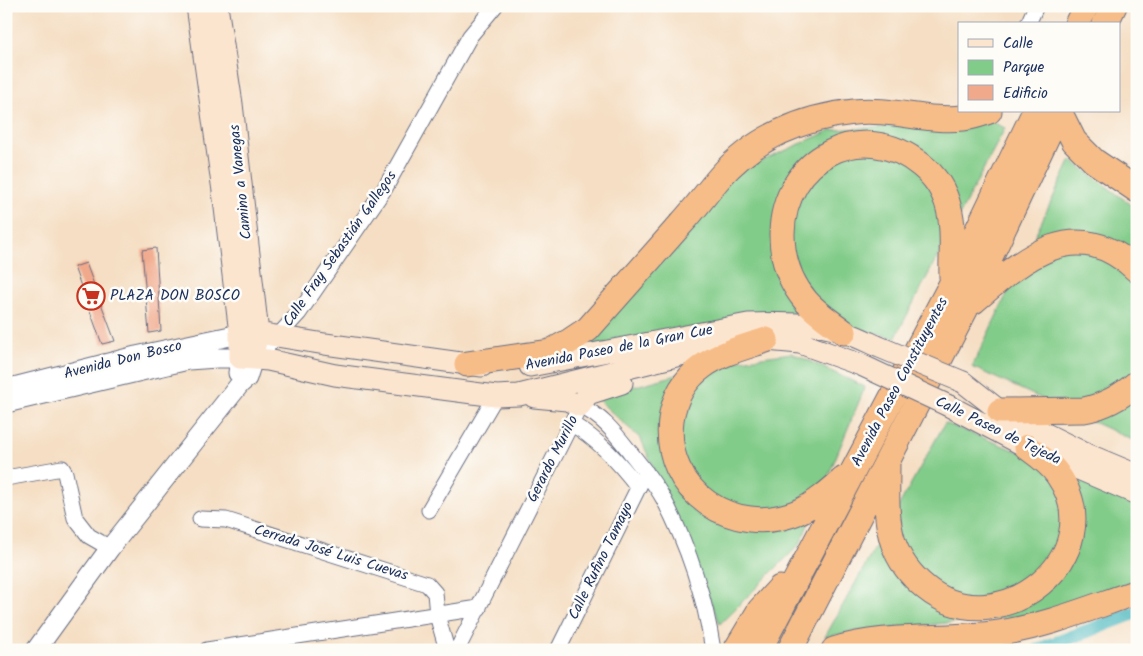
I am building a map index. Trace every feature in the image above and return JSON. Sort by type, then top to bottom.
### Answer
[{"type":"highway","points":[[1106,22],[1114,6]]},
{"type":"highway","points":[[468,364],[550,352],[588,329],[701,202],[720,176],[754,147],[788,127],[824,116],[855,112],[882,111],[934,118],[964,118],[985,112]]},
{"type":"highway","name":"Avenida Paseo Constituyentes","points":[[759,650],[952,283],[1034,112]]},
{"type":"highway","name":"Avenida Paseo Constituyentes","points":[[790,650],[966,308],[1059,112]]},
{"type":"highway","points":[[1060,112],[1074,141],[1094,161],[1137,190]]},
{"type":"highway","points":[[844,332],[815,310],[798,290],[787,267],[782,241],[784,214],[793,188],[809,166],[828,153],[856,145],[884,146],[906,154],[934,177],[946,197],[951,220],[952,283]]},
{"type":"highway","points":[[966,308],[1007,273],[1032,255],[1056,246],[1082,243],[1095,246],[1119,255],[1137,270]]},
{"type":"highway","points":[[766,340],[702,366],[680,390],[672,414],[670,440],[672,453],[681,477],[690,488],[711,505],[736,516],[762,519],[785,516],[808,507],[852,473]]},
{"type":"highway","points":[[1000,411],[1073,411],[1090,409],[1116,399],[1137,383]]},
{"type":"highway","points":[[887,462],[888,521],[894,543],[904,564],[922,585],[945,601],[971,607],[998,606],[1017,599],[1044,582],[1061,560],[1071,535],[1072,511],[1069,497],[1058,474],[1048,463],[1027,447]]},
{"type":"highway","points":[[736,650],[760,610],[807,559]]},
{"type":"highway","points":[[834,650],[867,642],[998,633],[1048,621],[1137,592]]},
{"type":"main road","name":"Camino a Vanegas","points":[[197,6],[223,191],[249,333]]},
{"type":"main road","name":"Camino a Vanegas","points":[[217,6],[232,104],[249,333],[246,358]]},
{"type":"main road","name":"Avenida Paseo de la Gran Cue","points":[[249,333],[503,368],[542,365],[748,324],[806,324],[844,332],[877,346]]},
{"type":"main road","name":"Avenida Paseo de la Gran Cue","points":[[246,358],[335,375],[496,396],[519,395],[684,354],[766,340],[800,344],[861,365]]},
{"type":"main road","points":[[312,370],[304,363],[303,359],[306,352],[311,347],[325,344]]},
{"type":"main road","name":"Calle Paseo de Tejeda","points":[[877,346],[963,382],[1000,411],[1082,452],[1137,475]]},
{"type":"main road","points":[[519,395],[567,400],[576,415],[588,394],[651,374],[684,354]]},
{"type":"main road","name":"Calle Paseo de Tejeda","points":[[861,365],[949,406],[1027,447],[1137,494]]},
{"type":"street","name":"Calle Fray Sebastián Gallegos","points":[[36,650],[110,548],[240,384],[247,378],[246,358],[278,336],[299,313],[386,188],[470,36],[496,6]]},
{"type":"street","points":[[1029,22],[1036,6]]},
{"type":"street","name":"Avenida Don Bosco","points":[[6,389],[145,354],[249,333]]},
{"type":"street","name":"Avenida Don Bosco","points":[[6,403],[188,360],[246,358]]},
{"type":"street","points":[[429,510],[496,396]]},
{"type":"street","points":[[576,415],[601,418],[646,472],[662,497],[678,528],[695,574],[709,623],[713,650]]},
{"type":"street","points":[[576,415],[599,443],[624,468],[638,487]]},
{"type":"street","name":"Gerardo Murillo","points":[[457,650],[576,415]]},
{"type":"street","points":[[6,478],[62,468],[66,473],[75,518],[88,536],[110,548]]},
{"type":"street","name":"Calle Rufino Tamayo","points":[[558,650],[646,472]]},
{"type":"street","name":"Cerrada José Luis Cuevas","points":[[200,519],[226,520],[420,581],[432,588],[435,593],[437,615],[446,650]]},
{"type":"street","points":[[207,650],[479,608]]},
{"type":"green space","points":[[990,121],[1005,128],[895,338],[787,312],[576,349],[733,174],[831,130]]},
{"type":"green space","points":[[1071,160],[1137,209],[1137,442],[972,367]]},
{"type":"green space","points":[[792,353],[865,387],[800,544],[720,624],[641,439],[595,397],[725,362]]},
{"type":"green space","points":[[945,423],[1137,498],[1137,580],[1043,614],[851,632],[825,637]]},
{"type":"building","points":[[156,248],[161,331],[149,333],[142,250]]},
{"type":"building","points":[[86,263],[115,341],[102,344],[74,267]]},
{"type":"waterway","points":[[1038,650],[1137,612]]},
{"type":"place","name":"PLAZA DON BOSCO","points":[[91,296]]}]
